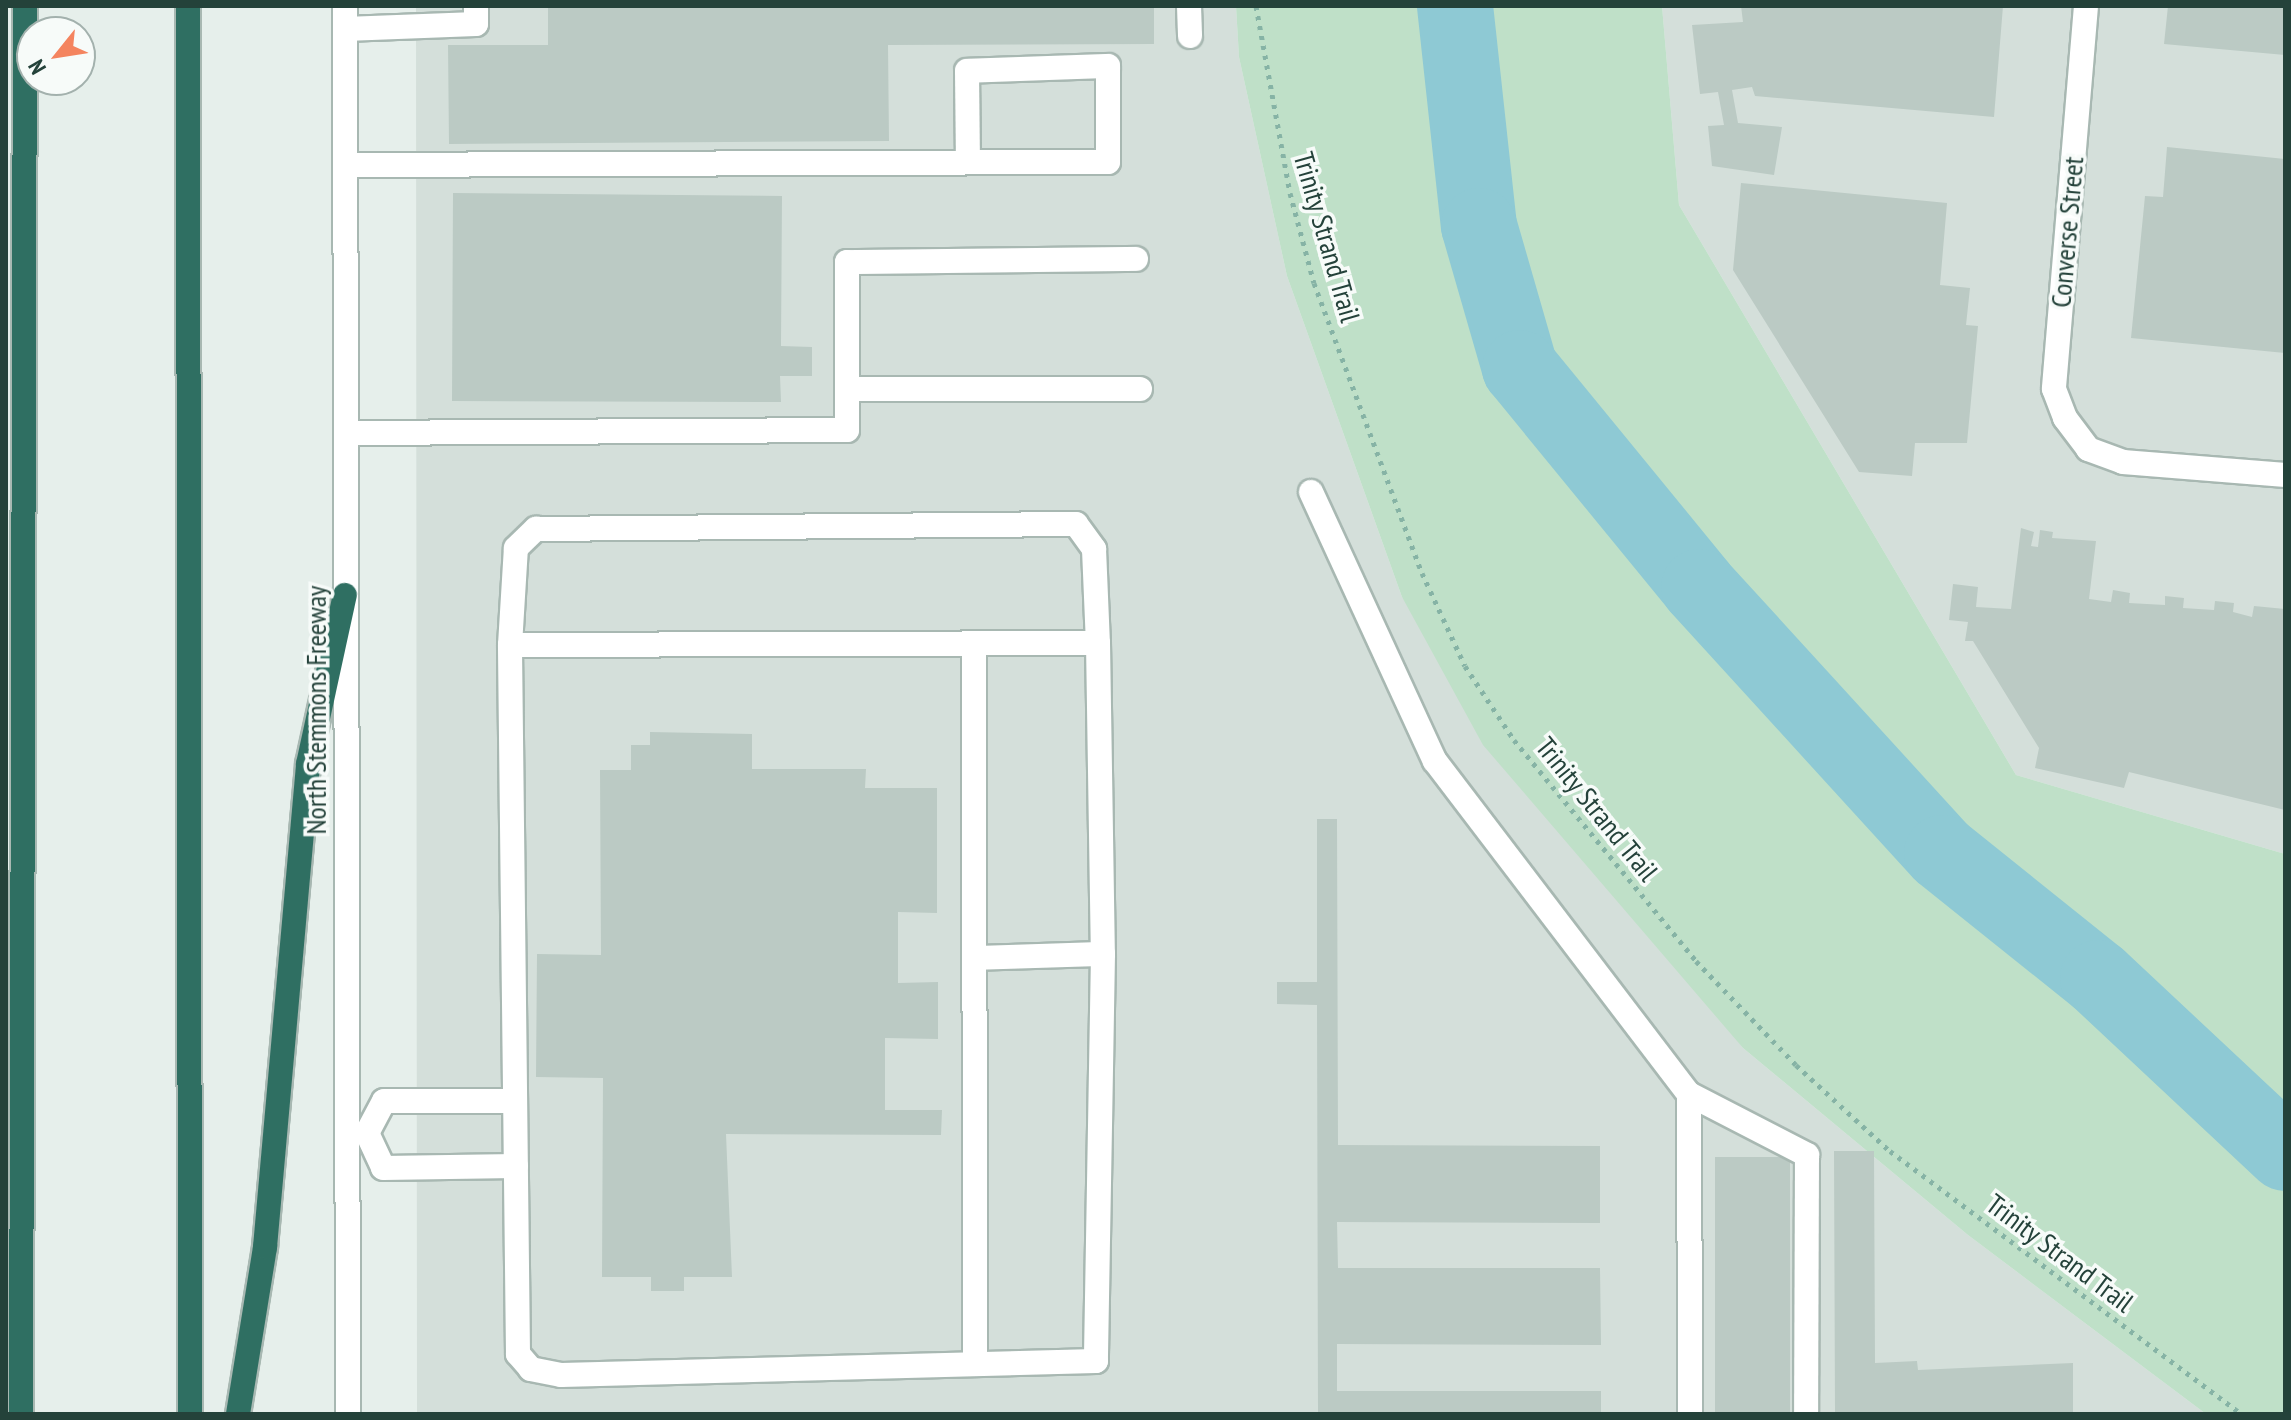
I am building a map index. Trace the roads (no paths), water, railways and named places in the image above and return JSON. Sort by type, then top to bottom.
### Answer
[{"type":"highway","points":[[21,1414],[19,976],[25,6]]},
{"type":"highway","points":[[188,6],[190,1414]]},
{"type":"highway","points":[[238,1414],[265,1247],[308,764],[345,595]]},
{"type":"highway","points":[[6,897],[19,976]]},
{"type":"main road","points":[[345,17],[476,24],[476,6]]},
{"type":"main road","points":[[1189,6],[1190,36]]},
{"type":"main road","name":"Converse Street","points":[[2086,6],[2054,389],[2088,449],[2123,462],[2285,475]]},
{"type":"main road","name":"North Stemmons Freeway","points":[[345,17],[345,595],[357,1133],[348,1414]]},
{"type":"main road","points":[[345,165],[1108,162],[1108,66],[967,71],[968,162]]},
{"type":"main road","points":[[347,433],[847,430],[847,262],[1136,259]]},
{"type":"main road","points":[[847,389],[1140,389]]},
{"type":"main road","points":[[1311,492],[1435,761],[1689,1094],[1807,1155],[1806,1414]]},
{"type":"main road","points":[[1076,524],[1094,549],[1098,643],[1103,954],[1096,1361],[561,1375],[531,1369],[518,1354],[510,645],[516,548],[536,529],[1076,524]]},
{"type":"main road","points":[[510,645],[1098,643]]},
{"type":"main road","points":[[974,644],[975,1364]]},
{"type":"main road","points":[[975,958],[1103,954]]},
{"type":"main road","points":[[1689,1094],[1690,1414]]},
{"type":"main road","points":[[515,1101],[384,1101],[357,1133],[383,1168],[516,1166]]},
{"type":"waterway","points":[[1455,6],[1479,226],[1520,368],[1699,587],[1942,853],[2098,978],[2285,1153]]}]
